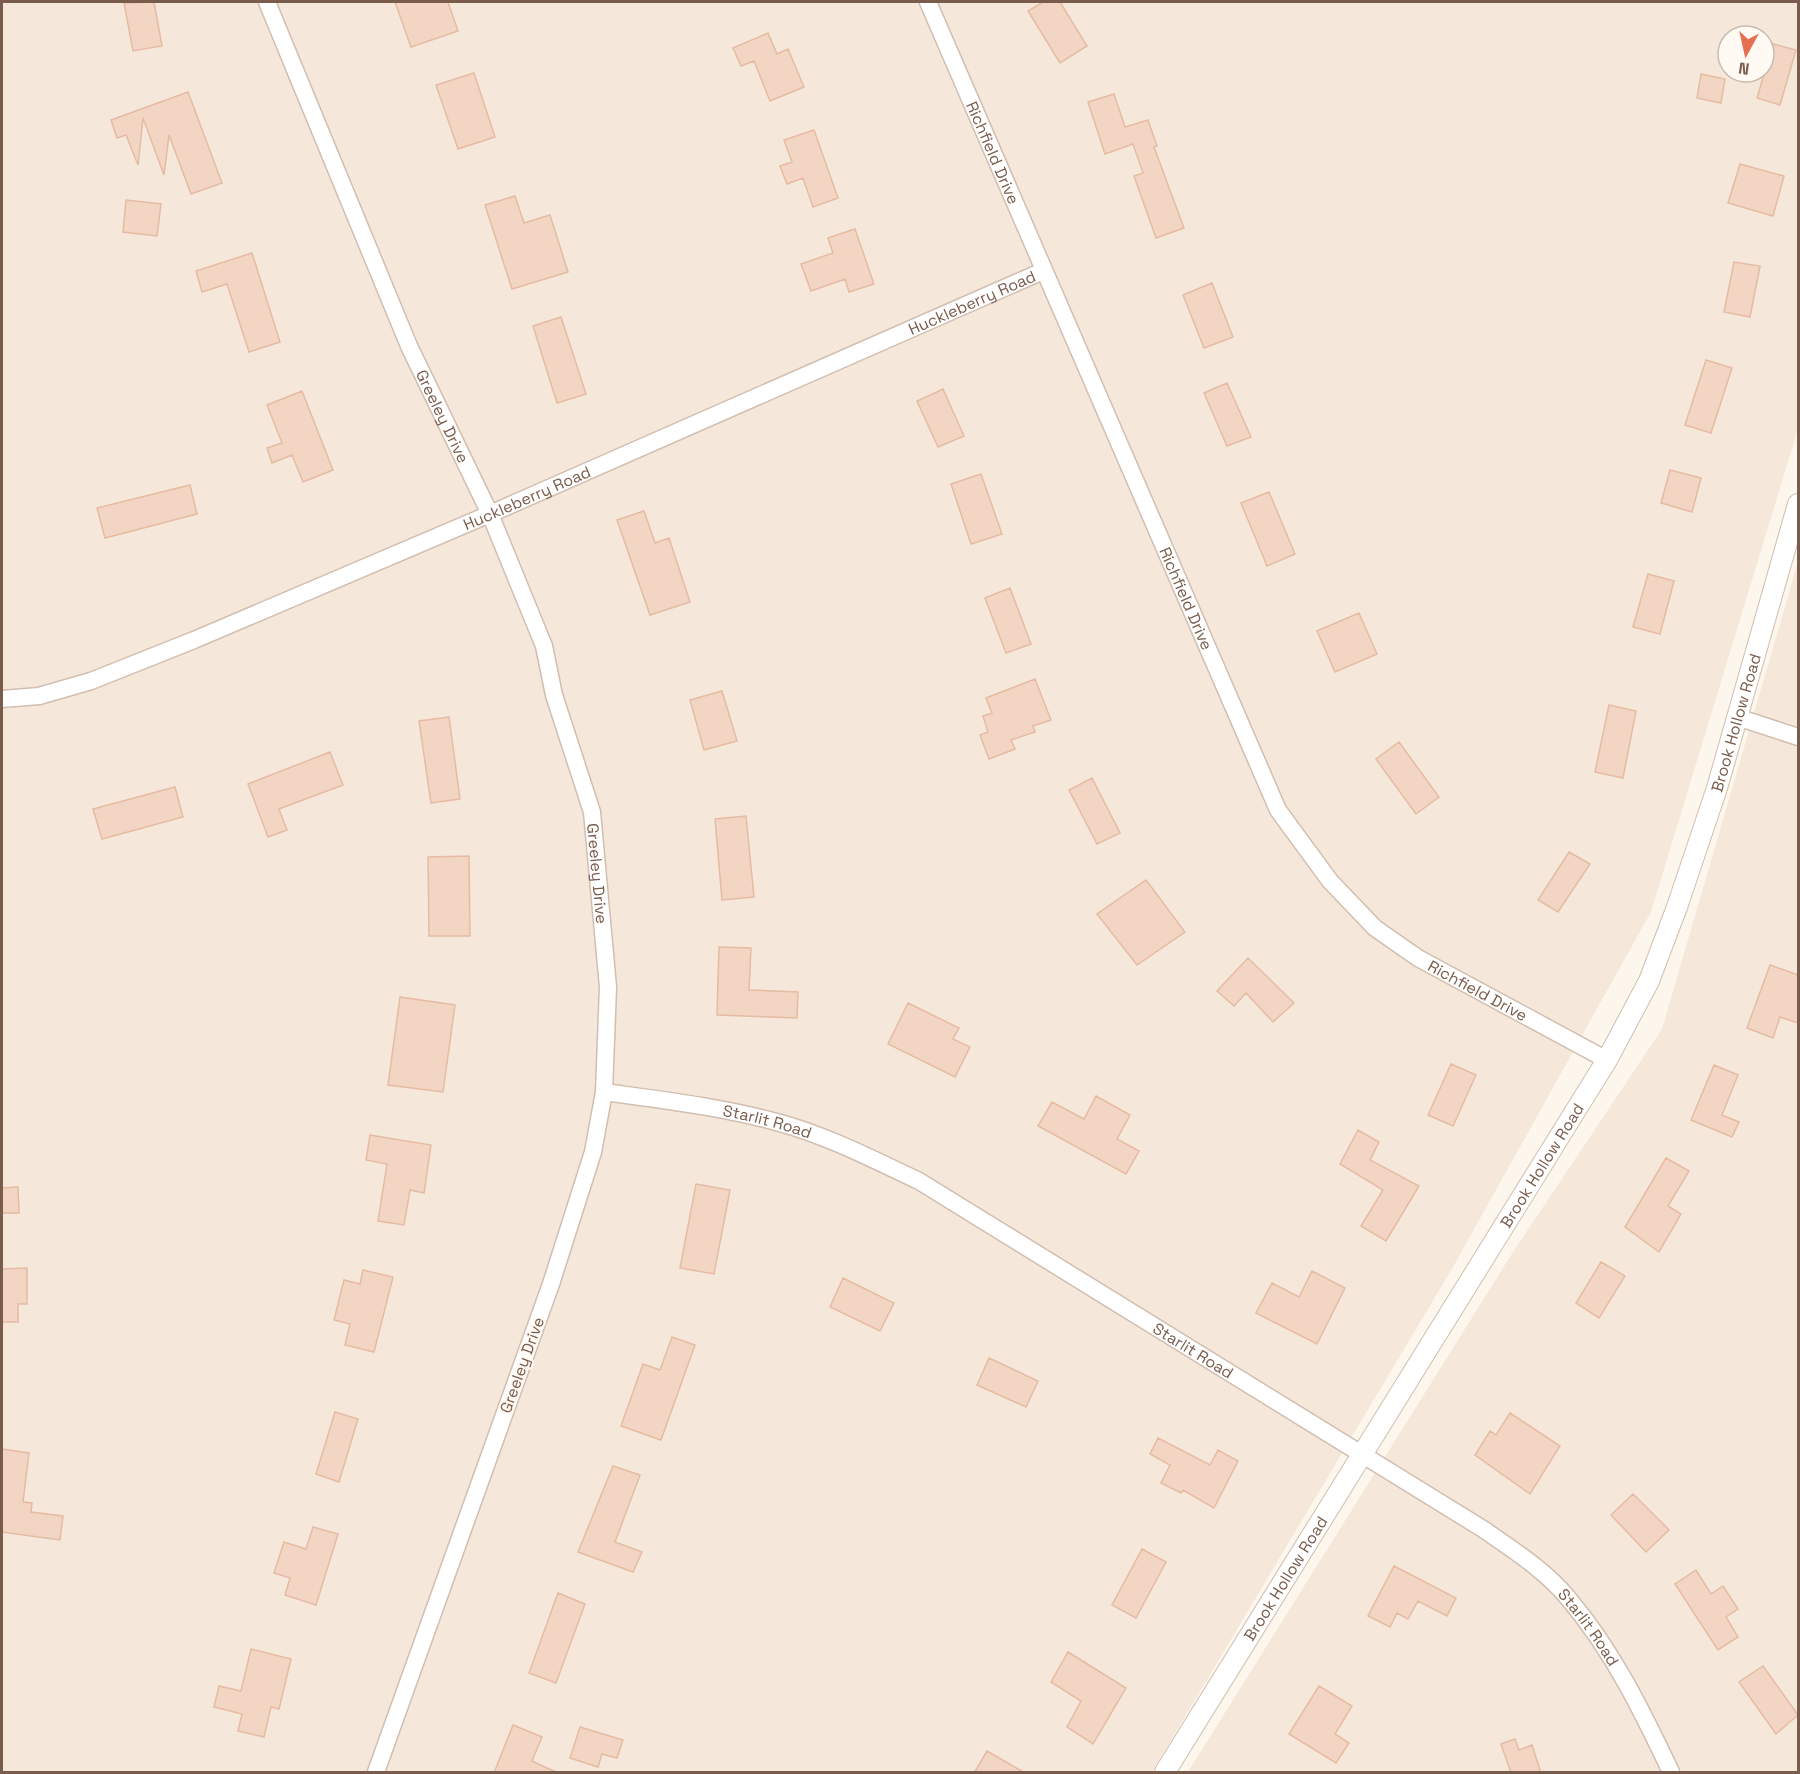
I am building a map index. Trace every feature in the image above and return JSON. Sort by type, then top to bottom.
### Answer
[{"type":"street","name":"Greeley Drive","points":[[267,2],[409,346],[490,514],[544,646],[554,695],[592,812],[608,987],[604,1092],[593,1152],[551,1284],[376,1773]]},
{"type":"street","name":"Richfield Drive","points":[[927,2],[1278,810],[1330,881],[1375,928],[1418,958],[1607,1060]]},
{"type":"street","name":"Huckleberry Road","points":[[2,699],[39,696],[91,681],[490,514],[1043,271]]},
{"type":"street","name":"Brook Hollow Road","points":[[1165,1773],[1607,1060],[1649,981],[1717,788],[1798,504]]},
{"type":"street","points":[[1737,717],[1798,737]]},
{"type":"street","name":"Starlit Road","points":[[604,1092],[666,1101],[780,1123],[844,1146],[919,1180],[1483,1529],[1529,1561],[1568,1598],[1619,1667],[1671,1773]]},
{"type":"shaded area","points":[[2,2],[1798,2],[1798,429],[1651,912],[1453,1267],[1152,1772],[2,1772]]},
{"type":"shaded area","points":[[1798,562],[1798,1772],[1188,1772],[1513,1252],[1662,1029]]},
{"type":"building","points":[[154,2],[162,46],[133,51],[124,3]]},
{"type":"building","points":[[395,2],[448,2],[458,31],[411,47]]},
{"type":"building","points":[[1043,2],[1060,2],[1087,46],[1060,63],[1028,11]]},
{"type":"building","points":[[768,33],[777,54],[788,49],[804,87],[770,101],[754,61],[741,66],[733,48]]},
{"type":"building","points":[[1776,45],[1796,50],[1780,105],[1757,98],[1761,84],[1776,84]]},
{"type":"building","points":[[474,73],[495,137],[458,149],[436,85]]},
{"type":"building","points":[[1701,74],[1716,77],[1716,84],[1724,84],[1721,103],[1697,98]]},
{"type":"building","points":[[188,92],[222,183],[191,194],[169,135],[164,175],[143,118],[138,165],[126,135],[117,138],[111,120]]},
{"type":"building","points":[[1114,94],[1125,127],[1148,120],[1157,146],[1154,147],[1184,228],[1156,238],[1134,176],[1143,173],[1133,144],[1105,154],[1088,102]]},
{"type":"building","points":[[814,130],[838,198],[813,207],[803,178],[787,184],[780,166],[792,162],[784,140]]},
{"type":"building","points":[[1740,164],[1784,176],[1773,216],[1728,203]]},
{"type":"building","points":[[515,196],[524,223],[550,215],[568,272],[512,289],[485,205]]},
{"type":"building","points":[[126,200],[161,204],[157,236],[123,232]]},
{"type":"building","points":[[855,229],[874,284],[849,292],[845,279],[811,291],[801,264],[833,253],[828,238]]},
{"type":"building","points":[[252,253],[280,342],[249,352],[227,284],[202,292],[196,271]]},
{"type":"building","points":[[1734,262],[1760,266],[1750,317],[1724,312]]},
{"type":"building","points":[[1212,283],[1233,337],[1204,348],[1183,295]]},
{"type":"building","points":[[561,317],[586,394],[557,403],[533,326]]},
{"type":"building","points":[[1706,360],[1732,368],[1711,433],[1685,425]]},
{"type":"building","points":[[1227,383],[1251,437],[1227,446],[1204,393]]},
{"type":"building","points":[[943,389],[964,436],[938,447],[917,401]]},
{"type":"building","points":[[302,391],[333,470],[303,482],[292,455],[272,463],[267,448],[282,443],[267,405]]},
{"type":"building","points":[[1670,470],[1701,478],[1692,512],[1661,503]]},
{"type":"building","points":[[981,474],[1002,534],[971,544],[951,484]]},
{"type":"building","points":[[190,485],[197,514],[105,538],[97,508]]},
{"type":"building","points":[[1269,492],[1295,554],[1267,566],[1241,503]]},
{"type":"building","points":[[644,511],[655,543],[669,538],[690,602],[650,615],[617,520]]},
{"type":"building","points":[[1648,574],[1674,581],[1660,634],[1633,627]]},
{"type":"building","points":[[1010,588],[1031,644],[1006,653],[985,598]]},
{"type":"building","points":[[1359,613],[1377,654],[1335,672],[1317,631]]},
{"type":"building","points":[[1035,679],[1051,720],[1033,726],[1035,732],[1011,740],[1015,749],[989,759],[980,735],[988,732],[983,716],[992,713],[986,698]]},
{"type":"building","points":[[722,691],[737,741],[704,750],[690,700]]},
{"type":"building","points":[[1609,705],[1636,711],[1623,778],[1595,772]]},
{"type":"building","points":[[449,717],[460,799],[431,803],[419,721]]},
{"type":"building","points":[[1399,742],[1439,797],[1416,814],[1376,759]]},
{"type":"building","points":[[330,752],[343,785],[279,809],[287,830],[268,837],[248,784]]},
{"type":"building","points":[[1092,778],[1120,833],[1097,844],[1069,790]]},
{"type":"building","points":[[175,787],[183,817],[102,839],[93,809]]},
{"type":"building","points":[[746,816],[754,897],[722,900],[715,819]]},
{"type":"building","points":[[1569,852],[1590,864],[1558,912],[1538,900]]},
{"type":"building","points":[[469,856],[470,936],[429,936],[428,857]]},
{"type":"building","points":[[1146,880],[1185,932],[1137,965],[1097,914]]},
{"type":"building","points":[[719,947],[751,948],[749,990],[798,992],[797,1018],[717,1015]]},
{"type":"building","points":[[1248,958],[1294,1003],[1273,1022],[1246,993],[1234,1006],[1217,991]]},
{"type":"building","points":[[1770,965],[1798,975],[1798,1023],[1780,1017],[1773,1038],[1747,1028]]},
{"type":"building","points":[[400,997],[455,1005],[443,1092],[388,1085]]},
{"type":"building","points":[[908,1003],[959,1028],[953,1039],[970,1047],[955,1077],[888,1044]]},
{"type":"building","points":[[1451,1064],[1476,1075],[1453,1126],[1428,1115]]},
{"type":"building","points":[[1714,1065],[1738,1075],[1722,1115],[1739,1122],[1732,1137],[1691,1120]]},
{"type":"building","points":[[1096,1096],[1130,1115],[1117,1139],[1139,1151],[1126,1174],[1038,1126],[1052,1102],[1084,1119]]},
{"type":"building","points":[[1358,1130],[1379,1142],[1370,1160],[1419,1186],[1386,1241],[1361,1226],[1383,1190],[1340,1164]]},
{"type":"building","points":[[370,1135],[431,1145],[424,1193],[410,1190],[404,1225],[378,1221],[387,1164],[366,1160]]},
{"type":"building","points":[[1666,1158],[1689,1171],[1668,1206],[1681,1214],[1659,1252],[1625,1227]]},
{"type":"building","points":[[696,1184],[730,1190],[714,1274],[680,1268]]},
{"type":"building","points":[[18,1187],[19,1213],[2,1213],[2,1188]]},
{"type":"building","points":[[1601,1262],[1625,1276],[1599,1318],[1576,1303]]},
{"type":"building","points":[[27,1268],[27,1304],[18,1304],[18,1322],[2,1322],[2,1269]]},
{"type":"building","points":[[363,1270],[393,1277],[374,1352],[345,1345],[350,1324],[334,1320],[344,1280],[360,1284]]},
{"type":"building","points":[[1312,1271],[1345,1288],[1317,1344],[1256,1313],[1272,1283],[1299,1297]]},
{"type":"building","points":[[843,1278],[894,1303],[880,1331],[830,1307]]},
{"type":"building","points":[[672,1337],[695,1345],[661,1440],[621,1426],[643,1364],[660,1370]]},
{"type":"building","points":[[989,1358],[1038,1381],[1026,1407],[977,1385]]},
{"type":"building","points":[[335,1412],[358,1419],[339,1482],[316,1474]]},
{"type":"building","points":[[1510,1413],[1560,1446],[1530,1494],[1475,1455],[1490,1431],[1496,1435]]},
{"type":"building","points":[[1158,1438],[1210,1465],[1218,1450],[1238,1461],[1214,1508],[1183,1490],[1181,1493],[1161,1483],[1170,1465],[1150,1454]]},
{"type":"building","points":[[2,1449],[29,1453],[23,1502],[32,1503],[31,1512],[63,1516],[60,1540],[2,1532]]},
{"type":"building","points":[[613,1466],[640,1475],[615,1542],[642,1552],[633,1572],[578,1552]]},
{"type":"building","points":[[1633,1494],[1669,1530],[1646,1552],[1611,1515]]},
{"type":"building","points":[[313,1527],[338,1534],[316,1605],[285,1595],[290,1578],[274,1573],[284,1542],[306,1549]]},
{"type":"building","points":[[1142,1549],[1166,1562],[1136,1618],[1112,1605]]},
{"type":"building","points":[[1394,1566],[1456,1598],[1447,1616],[1418,1601],[1408,1619],[1397,1613],[1390,1627],[1368,1616]]},
{"type":"building","points":[[1696,1570],[1711,1594],[1723,1586],[1738,1609],[1726,1617],[1738,1637],[1718,1650],[1675,1584]]},
{"type":"building","points":[[558,1593],[585,1604],[556,1683],[529,1673]]},
{"type":"building","points":[[251,1649],[291,1659],[279,1709],[271,1707],[264,1737],[238,1731],[242,1714],[214,1707],[219,1686],[241,1691]]},
{"type":"building","points":[[1068,1652],[1126,1688],[1093,1744],[1067,1727],[1081,1701],[1051,1682]]},
{"type":"building","points":[[1763,1666],[1798,1715],[1776,1734],[1739,1682]]},
{"type":"building","points":[[1319,1686],[1352,1706],[1335,1734],[1349,1743],[1336,1763],[1289,1734]]},
{"type":"building","points":[[513,1725],[542,1737],[532,1761],[558,1773],[494,1773]]},
{"type":"building","points":[[580,1727],[623,1740],[617,1758],[602,1754],[598,1767],[570,1758]]},
{"type":"building","points":[[1515,1739],[1519,1750],[1532,1745],[1541,1773],[1511,1773],[1501,1744]]},
{"type":"building","points":[[987,1751],[1025,1773],[974,1773]]}]
